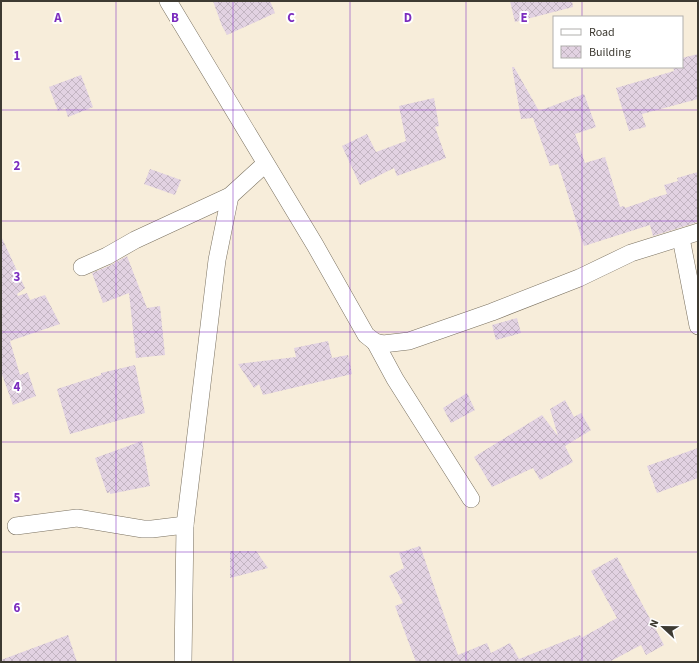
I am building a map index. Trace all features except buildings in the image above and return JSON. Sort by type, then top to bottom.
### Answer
[{"type":"street","points":[[168,1],[315,245],[366,335],[375,342],[395,379],[471,499]]},
{"type":"street","points":[[82,267],[106,256],[134,240],[230,196],[265,164]]},
{"type":"street","points":[[182,662],[185,525],[217,260],[230,196]]},
{"type":"street","points":[[375,342],[383,344],[409,341],[492,312],[578,278],[631,253],[698,232]]},
{"type":"street","points":[[681,238],[698,326]]},
{"type":"street","points":[[16,526],[77,518],[152,530],[185,525]]}]
